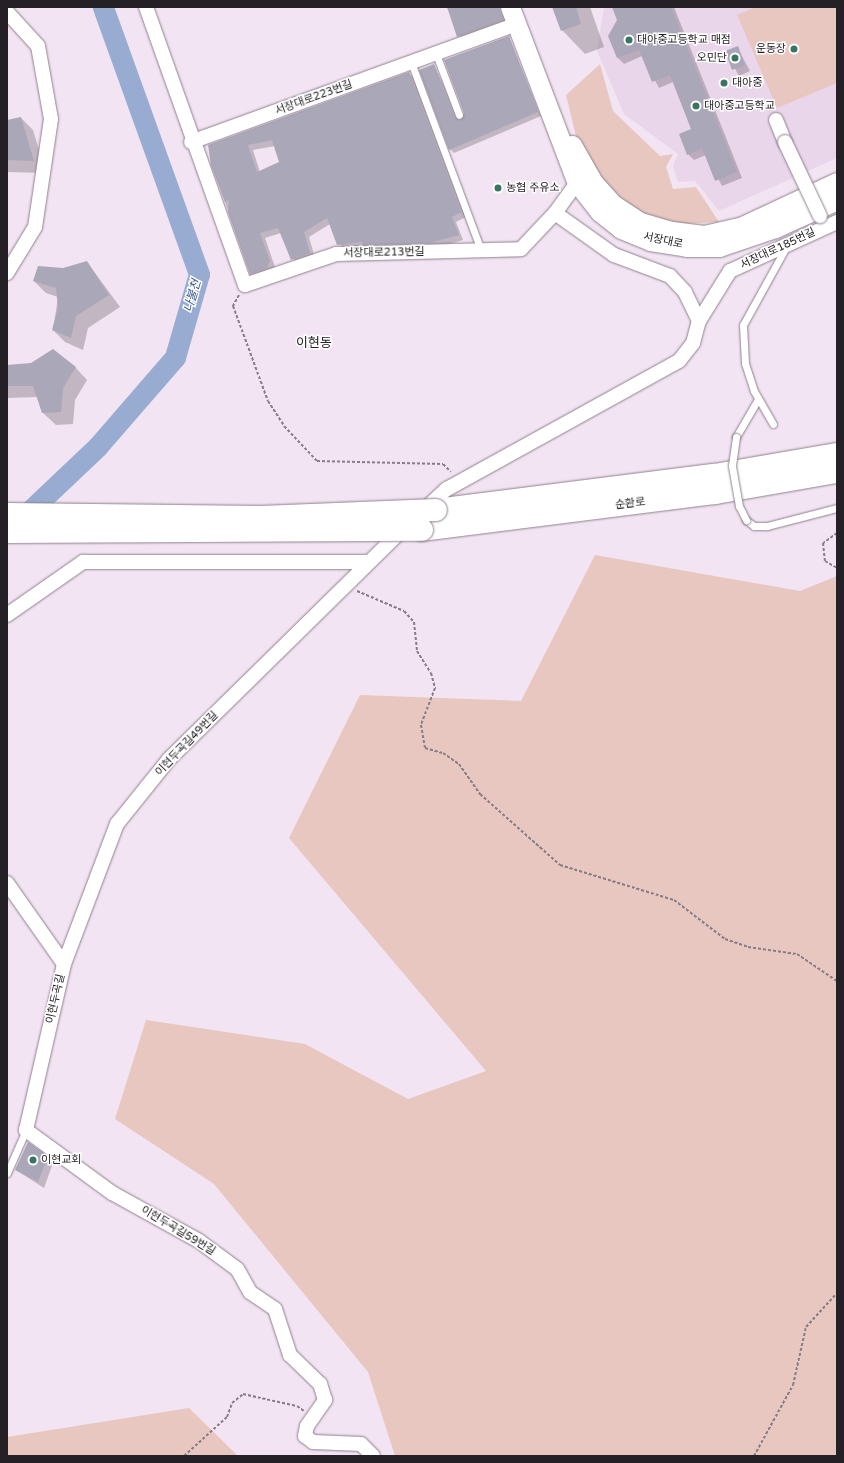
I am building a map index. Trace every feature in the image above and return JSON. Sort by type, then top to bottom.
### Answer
[{"type":"highway","name":"순환로","points":[[7,514],[261,517],[436,510],[715,475],[837,454]]},
{"type":"highway","name":"순환로","points":[[7,532],[422,530],[715,493],[837,472]]},
{"type":"street","points":[[146,7],[192,142],[245,286]]},
{"type":"street","points":[[7,12],[38,46],[51,119],[35,227],[7,273]]},
{"type":"street","name":"서장대로223번길","points":[[192,142],[436,54],[514,16]]},
{"type":"street","name":"서장대로","points":[[514,16],[577,183],[600,212],[621,229],[650,241],[686,247],[719,247],[746,240],[837,200]]},
{"type":"street","name":"서장대로","points":[[550,113],[593,182],[614,206],[640,222],[672,231],[704,234],[740,228],[837,182]]},
{"type":"street","points":[[776,120],[785,142],[828,222]]},
{"type":"street","name":"서장대로213번길","points":[[245,286],[336,254],[521,249],[555,213],[577,183]]},
{"type":"street","points":[[555,213],[614,255],[670,276],[685,292],[699,321]]},
{"type":"street","name":"서장대로185번길","points":[[460,482],[678,360],[693,343],[699,321],[730,271],[786,247],[828,222]]},
{"type":"street","name":"이현두곡길49번길","points":[[64,964],[116,824],[169,759],[348,581],[447,489],[460,482]]},
{"type":"street","points":[[7,615],[83,562],[368,562]]},
{"type":"street","name":"이현두곡길","points":[[7,882],[64,964],[26,1130]]},
{"type":"street","name":"이현두곡길59번길","points":[[26,1130],[112,1193],[200,1242],[236,1269],[250,1292],[275,1310],[290,1355],[320,1384],[325,1400],[307,1426],[305,1436],[313,1442],[361,1444],[373,1456]]},
{"type":"lane","points":[[436,54],[459,115]]},
{"type":"lane","points":[[411,62],[481,250]]},
{"type":"lane","points":[[773,424],[758,399],[742,349],[744,325],[786,247]]},
{"type":"lane","points":[[758,399],[736,437],[732,466],[739,506],[746,520],[754,526],[767,526],[837,508]]},
{"type":"lane","points":[[7,1173],[26,1130]]},
{"type":"path","points":[[245,286],[233,306],[268,401],[284,426],[317,461],[443,464],[460,482]]},
{"type":"path","points":[[837,533],[823,543],[825,561],[837,568]]},
{"type":"path","points":[[348,581],[358,592],[404,611],[414,622],[417,651],[431,673],[435,688],[421,725],[425,748],[443,753],[459,764],[480,794],[560,865],[674,900],[725,939],[748,947],[797,954],[837,981]]},
{"type":"path","points":[[754,1456],[792,1385],[806,1327],[837,1293]]},
{"type":"path","points":[[184,1456],[227,1417],[232,1403],[243,1394],[315,1414]]},
{"type":"shaded area","name":"대아중","points":[[604,7],[837,7],[837,158],[719,211],[695,181],[678,182],[673,166],[678,154],[624,114],[597,51]]},
{"type":"shaded area","name":"운동장","points":[[756,7],[837,7],[837,83],[777,108],[737,15]]},
{"type":"shaded area","points":[[600,64],[613,111],[660,156],[673,154],[666,167],[673,189],[696,187],[719,222],[665,225],[639,212],[618,195],[581,157],[566,95]]},
{"type":"shaded area","points":[[595,555],[800,591],[837,576],[837,1456],[395,1456],[368,1372],[214,1184],[115,1119],[146,1020],[305,1044],[408,1099],[486,1071],[289,838],[360,695],[521,701]]},
{"type":"shaded area","points":[[189,1408],[238,1456],[7,1456],[7,1437]]},
{"type":"building","points":[[447,7],[498,7],[503,20],[457,37]]},
{"type":"building","points":[[552,7],[576,7],[581,24],[561,31]]},
{"type":"building","name":"대아중고등학교","points":[[612,7],[671,7],[737,172],[715,181],[702,148],[687,155],[679,134],[691,129],[670,75],[652,82],[639,50],[617,58],[608,36],[617,20]]},
{"type":"building","points":[[509,36],[538,112],[449,150],[419,70],[434,64],[454,117],[460,120],[464,113],[444,60]]},
{"type":"building","name":"오민단","points":[[738,46],[745,65],[732,70],[725,51]]},
{"type":"building","points":[[409,72],[461,212],[452,217],[459,235],[429,243],[363,245],[362,242],[337,245],[327,218],[304,232],[310,253],[291,260],[278,228],[260,233],[270,261],[267,268],[250,274],[228,212],[229,200],[225,202],[211,165],[208,145]],"holes":[[[272,140],[279,162],[257,172],[248,145]]]},
{"type":"building","points":[[21,117],[34,161],[7,160],[7,120]]},
{"type":"building","points":[[87,261],[109,295],[76,316],[71,338],[52,330],[58,308],[56,288],[33,281],[38,266],[63,268]]},
{"type":"building","points":[[53,349],[76,367],[63,388],[61,412],[42,413],[33,386],[7,386],[7,365],[31,363]]},
{"type":"building","name":"이현교회","points":[[28,1142],[48,1156],[38,1182],[15,1170]]},
{"type":"waterway","name":"나불천","points":[[18,522],[98,446],[175,357],[199,274],[103,7]]},
{"type":"place","name":"대아중고등학교 매점","points":[[629,40]]},
{"type":"place","name":"운동장","points":[[794,49]]},
{"type":"place","name":"오민단","points":[[735,58]]},
{"type":"place","name":"대아중","points":[[724,83]]},
{"type":"place","name":"대아중고등학교","points":[[696,106]]},
{"type":"place","name":"농협 주유소","points":[[498,188]]},
{"type":"place","name":"이현교회","points":[[33,1160]]},
{"type":"district","name":"이현동","points":[[314,343]]}]
